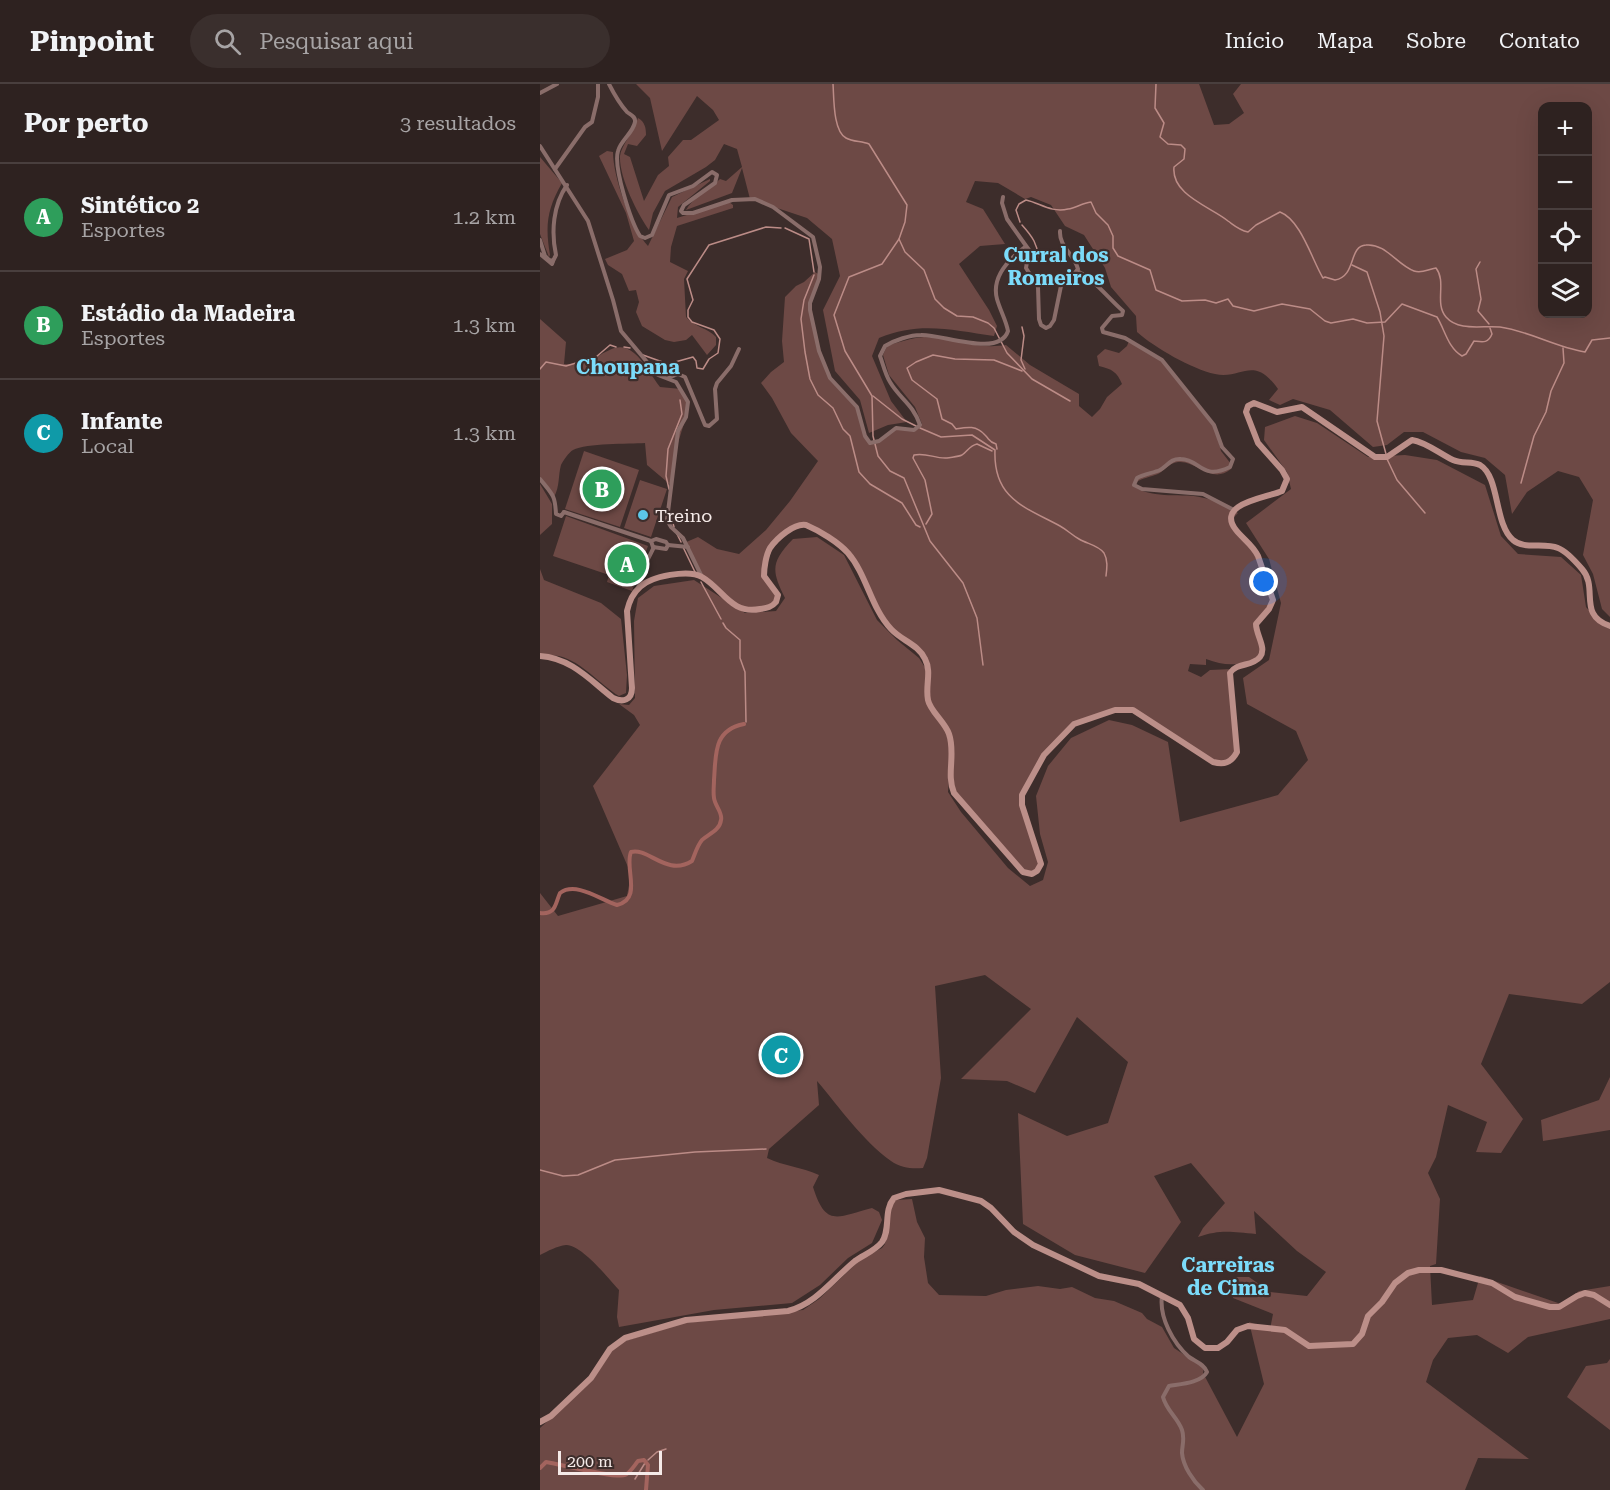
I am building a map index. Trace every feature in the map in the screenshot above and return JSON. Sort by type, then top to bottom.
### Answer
[{"type":"main road","points":[[540,656],[566,662],[613,698],[619,701],[625,700],[630,695],[632,687],[627,611],[639,588],[652,580],[689,573],[702,577],[741,609],[771,607],[777,602],[778,595],[764,576],[767,557],[774,543],[799,524],[806,525],[843,549],[854,562],[886,622],[925,657],[929,670],[928,704],[945,725],[951,739],[951,780],[954,793],[1023,872],[1032,874],[1041,864],[1022,805],[1022,795],[1044,755],[1074,724],[1115,710],[1127,709],[1142,716],[1213,762],[1223,764],[1233,758],[1236,752],[1237,743],[1228,678],[1234,667],[1253,662],[1261,657],[1263,650],[1256,624],[1273,602],[1255,550],[1233,524],[1234,510],[1244,503],[1282,491],[1287,479],[1258,443],[1246,412],[1252,403],[1277,412],[1302,407],[1371,456],[1378,458],[1387,458],[1408,441],[1416,441],[1454,460],[1483,467],[1494,490],[1503,528],[1510,537],[1520,544],[1550,546],[1564,552],[1587,575],[1593,613],[1601,623],[1610,626]]},
{"type":"main road","points":[[540,1422],[551,1416],[591,1378],[610,1349],[625,1338],[687,1320],[788,1311],[809,1302],[856,1261],[882,1243],[888,1208],[894,1198],[906,1194],[939,1190],[981,1201],[1014,1232],[1033,1245],[1099,1276],[1139,1284],[1180,1305],[1185,1310],[1196,1342],[1212,1349],[1223,1346],[1237,1330],[1248,1326],[1284,1330],[1309,1346],[1353,1344],[1362,1334],[1368,1316],[1382,1302],[1400,1277],[1419,1270],[1441,1270],[1492,1283],[1515,1297],[1550,1307],[1559,1307],[1585,1293],[1610,1305]]},
{"type":"street","points":[[540,93],[557,84]]},
{"type":"street","points":[[555,169],[585,127],[592,122],[598,97],[598,84]]},
{"type":"street","points":[[609,84],[635,122],[617,151],[617,166],[620,183],[640,236],[645,238],[652,235],[669,195],[693,186],[712,172],[717,175],[715,183],[684,205],[681,211],[683,213],[693,213],[732,200],[755,199],[773,207],[813,237],[820,275],[810,303],[810,310],[819,351],[830,378],[857,407],[866,441],[873,444],[896,428],[912,430],[919,426],[911,407],[886,374],[880,356],[885,346],[918,335],[968,343],[1001,341],[1008,331],[997,299],[997,280],[1005,266],[1025,247]]},
{"type":"street","points":[[540,146],[588,221],[621,331],[658,375],[676,382],[688,402],[686,417],[678,431],[667,520],[688,547],[702,577]]},
{"type":"street","points":[[540,254],[552,264],[556,255],[553,238],[556,212],[560,196],[567,185]]},
{"type":"street","points":[[1003,197],[1002,203],[1007,219],[1030,253],[1026,265],[1038,287],[1039,322],[1046,328],[1053,320],[1062,281],[1077,271]]},
{"type":"street","points":[[1060,231],[1060,239],[1077,264],[1077,271]]},
{"type":"street","points":[[540,240],[547,260],[553,261]]},
{"type":"street","points":[[1077,271],[1090,278],[1107,298],[1123,311],[1122,315],[1112,316],[1102,328],[1103,332],[1128,339],[1168,365],[1214,425],[1222,447],[1233,459],[1230,467],[1216,472],[1199,468],[1186,460],[1174,459],[1158,471],[1137,478],[1134,485],[1142,489],[1203,494],[1234,510]]},
{"type":"street","points":[[668,378],[678,374],[685,377],[702,422],[709,426],[717,419],[717,383],[727,373],[739,349]]},
{"type":"street","points":[[540,479],[554,497],[557,515],[561,516],[564,512]]},
{"type":"street","points":[[557,508],[651,542],[654,547],[663,550],[668,545]]},
{"type":"street","points":[[651,542],[655,538],[668,545],[688,547]]},
{"type":"street","points":[[639,588],[644,567],[654,547]]},
{"type":"street","points":[[1162,1296],[1161,1310],[1181,1349],[1206,1367],[1205,1377],[1169,1386],[1163,1397],[1183,1433],[1184,1462],[1203,1490]]},
{"type":"shaded area","points":[[636,84],[1199,84],[1214,125],[1229,124],[1244,113],[1233,94],[1241,84],[1610,84],[1610,617],[1602,609],[1593,574],[1583,555],[1593,500],[1579,477],[1558,471],[1527,492],[1512,514],[1505,475],[1485,458],[1461,452],[1423,432],[1404,432],[1387,445],[1373,447],[1330,410],[1293,399],[1280,405],[1269,400],[1278,389],[1261,373],[1254,370],[1224,375],[1215,374],[1185,363],[1137,332],[1136,316],[1111,287],[1105,268],[1084,235],[1065,226],[1051,205],[1031,197],[1025,199],[998,183],[975,181],[966,202],[983,209],[1005,244],[980,246],[959,264],[997,326],[994,336],[922,328],[879,338],[872,356],[891,401],[907,422],[888,425],[869,433],[860,400],[835,371],[823,310],[840,276],[832,239],[807,218],[750,199],[742,168],[732,193],[686,210],[720,179],[726,181],[742,167],[737,149],[724,144],[715,160],[665,191],[653,213],[649,230],[630,194],[620,165],[621,152],[638,118],[645,125],[646,135],[637,146],[628,144],[624,154],[630,157],[644,201],[658,175],[669,166],[668,157],[683,140],[691,140],[719,120],[713,110],[697,96],[662,151],[650,98]]},
{"type":"shaded area","points":[[607,151],[613,152],[616,175],[629,215],[648,246],[672,197],[710,179],[678,207],[677,218],[729,202],[733,205],[733,208],[677,226],[671,247],[670,262],[688,271],[684,279],[686,317],[716,337],[716,345],[707,355],[692,335],[686,340],[674,342],[665,340],[642,326],[636,312],[639,302],[636,290],[629,291],[622,274],[608,265],[605,259],[627,250],[634,241],[626,213],[599,156]]},
{"type":"shaded area","points":[[540,157],[562,183],[548,218],[549,257],[540,234]]},
{"type":"shaded area","points":[[815,272],[820,275],[810,302],[819,351],[830,378],[857,407],[865,436],[873,444],[896,428],[912,430],[922,424],[915,407],[889,375],[883,355],[887,346],[924,337],[984,346],[1006,345],[1030,365],[1079,394],[1079,406],[1092,417],[1107,397],[1122,384],[1114,372],[1099,366],[1097,356],[1105,349],[1119,353],[1129,341],[1164,362],[1215,427],[1221,451],[1231,464],[1231,469],[1217,474],[1185,462],[1178,462],[1158,474],[1136,482],[1135,487],[1160,495],[1196,496],[1208,499],[1238,513],[1232,519],[1233,524],[1255,550],[1273,600],[1258,619],[1261,656],[1234,664],[1206,659],[1206,665],[1190,664],[1188,671],[1201,677],[1210,670],[1232,669],[1237,749],[1229,762],[1213,762],[1142,716],[1121,709],[1086,720],[1064,733],[1044,755],[1022,800],[1039,859],[1037,871],[1023,872],[954,793],[951,752],[948,792],[961,812],[1008,868],[1030,886],[1043,880],[1048,862],[1040,834],[1036,796],[1048,766],[1071,738],[1109,720],[1132,725],[1168,742],[1180,822],[1278,795],[1308,760],[1296,731],[1247,704],[1243,678],[1269,660],[1281,603],[1269,559],[1246,523],[1291,489],[1287,472],[1264,440],[1265,427],[1295,416],[1317,423],[1368,457],[1405,455],[1437,460],[1485,485],[1501,536],[1518,554],[1561,557],[1581,575],[1586,607],[1603,626],[1610,629],[1610,982],[1582,1004],[1509,994],[1481,1064],[1523,1119],[1501,1153],[1476,1152],[1487,1122],[1448,1105],[1436,1157],[1428,1173],[1440,1199],[1436,1264],[1430,1266],[1432,1305],[1473,1300],[1480,1276],[1561,1304],[1579,1291],[1610,1286],[1610,1319],[1528,1337],[1508,1353],[1477,1335],[1448,1338],[1433,1360],[1426,1382],[1529,1459],[1478,1458],[1465,1490],[540,1490],[540,1428],[593,1380],[613,1349],[622,1342],[684,1323],[803,1310],[819,1299],[861,1259],[882,1248],[885,1244],[890,1208],[896,1200],[912,1199],[917,1222],[925,1238],[924,1257],[928,1283],[939,1295],[986,1296],[1006,1290],[1038,1286],[1060,1289],[1072,1287],[1095,1298],[1114,1301],[1142,1313],[1147,1319],[1162,1327],[1174,1348],[1204,1368],[1203,1373],[1237,1437],[1264,1384],[1249,1322],[1270,1329],[1273,1314],[1233,1298],[1234,1277],[1249,1277],[1270,1292],[1307,1296],[1326,1272],[1297,1251],[1254,1211],[1256,1234],[1220,1232],[1198,1237],[1225,1203],[1191,1163],[1154,1176],[1181,1222],[1145,1273],[1075,1255],[1023,1224],[1018,1113],[1067,1136],[1108,1123],[1128,1062],[1077,1017],[1035,1093],[1007,1081],[961,1079],[1031,1009],[985,975],[935,986],[941,1078],[927,1158],[923,1168],[899,1165],[880,1153],[817,1081],[819,1105],[769,1149],[767,1158],[819,1175],[813,1187],[823,1209],[828,1214],[841,1216],[872,1208],[879,1212],[882,1220],[872,1243],[848,1258],[820,1285],[792,1303],[714,1310],[619,1327],[617,1317],[619,1290],[587,1256],[572,1246],[566,1245],[540,1255],[540,893],[558,916],[627,896],[631,874],[593,786],[640,725],[634,715],[619,704],[629,705],[635,698],[634,621],[638,598],[654,586],[694,580],[745,613],[776,611],[785,598],[776,573],[780,554],[793,539],[817,537],[844,555],[877,620],[919,658],[928,672],[925,657],[891,629],[854,562],[843,549],[818,532],[799,524],[774,543],[763,574],[775,590],[776,602],[754,610],[735,605],[702,577],[684,543],[698,537],[717,549],[739,554],[766,530],[818,461],[791,433],[761,383],[784,362],[782,341],[785,297]]},
{"type":"shaded area","points":[[540,319],[566,342],[564,364],[583,362],[621,347],[638,356],[660,387],[681,389],[688,402],[686,417],[673,459],[672,486],[647,465],[645,443],[597,445],[573,450],[568,455],[561,465],[554,497],[540,479]]},
{"type":"shaded area","points":[[584,451],[639,470],[620,527],[565,509]]},
{"type":"shaded area","name":"Treino","points":[[640,480],[667,489],[651,537],[624,528]]},
{"type":"shaded area","points":[[540,484],[552,504],[552,524],[540,535]]},
{"type":"shaded area","points":[[566,516],[648,546],[632,591],[607,582],[609,575],[553,556]]},
{"type":"shaded area","points":[[540,569],[544,580],[601,603],[621,619],[627,675],[626,693],[619,696],[568,659],[540,655]]},
{"type":"shaded area","points":[[1610,1077],[1610,1130],[1543,1141],[1541,1120],[1599,1100]]},
{"type":"shaded area","points":[[1610,1359],[1610,1430],[1567,1397],[1586,1366],[1607,1363]]},
{"type":"waterway","points":[[833,84],[836,122],[842,134],[846,138],[869,144],[907,205],[905,222],[899,239],[905,252],[924,270],[935,299],[957,316],[973,317],[988,323],[994,328],[1007,353],[1032,379],[1070,401]]},
{"type":"waterway","points":[[1156,84],[1155,108],[1164,123],[1160,137],[1168,144],[1181,145],[1185,149],[1184,159],[1174,167],[1175,177],[1185,193],[1237,228],[1248,232],[1280,212],[1287,216],[1300,232],[1323,278],[1335,280],[1342,277],[1347,273],[1357,250],[1366,245],[1373,245],[1380,247],[1414,271],[1422,272],[1436,268],[1441,280],[1440,299],[1443,311],[1451,322],[1458,325],[1511,329],[1585,352],[1592,340],[1610,338]]},
{"type":"waterway","points":[[1020,222],[1016,210],[1019,204],[1026,200],[1051,209],[1062,210],[1091,202],[1096,213],[1108,225],[1113,236],[1113,248],[1118,256],[1150,270],[1156,290],[1182,301],[1205,300],[1216,303],[1228,299],[1233,306],[1254,311],[1282,304],[1310,309],[1331,323],[1353,319],[1367,323],[1385,322],[1402,304],[1437,317],[1450,344],[1462,356],[1466,354],[1474,341],[1484,342],[1489,339],[1492,334],[1490,328]]},
{"type":"waterway","points":[[1022,225],[1036,245],[1037,260]]},
{"type":"waterway","points":[[643,355],[668,364],[693,357],[697,368],[703,369],[709,359],[718,353],[720,339],[714,330],[692,322],[688,317],[688,310],[693,300],[687,279],[709,245],[766,227],[781,228]]},
{"type":"waterway","points":[[785,228],[809,239],[814,272]]},
{"type":"waterway","points":[[899,239],[882,264],[849,277],[834,315],[845,351],[872,396],[873,436],[878,456],[890,471],[904,478],[930,541],[963,583],[977,618],[983,665]]},
{"type":"waterway","points":[[1480,262],[1476,269],[1481,299],[1478,311],[1489,324]]},
{"type":"waterway","points":[[1352,265],[1367,272],[1380,312],[1384,336],[1377,421],[1386,454]]},
{"type":"waterway","points":[[814,275],[804,300],[801,319],[810,379],[818,395],[833,408],[843,429],[850,436],[859,472],[870,484],[902,503],[916,525],[920,527]]},
{"type":"waterway","points":[[1022,327],[1024,336],[1021,360],[1025,369]]},
{"type":"waterway","points":[[540,369],[546,362],[566,366],[596,357],[610,345],[616,347]]},
{"type":"waterway","points":[[624,347],[630,348]]},
{"type":"waterway","points":[[1521,483],[1534,436],[1546,412],[1551,391],[1564,363],[1563,348]]},
{"type":"waterway","points":[[997,449],[996,444],[975,428],[956,429],[942,419],[937,399],[912,380],[907,368],[933,355],[955,359],[994,360],[1022,371]]},
{"type":"waterway","points":[[873,396],[902,419],[916,426]]},
{"type":"waterway","points":[[669,489],[666,476],[668,449],[682,414],[680,400]]},
{"type":"waterway","points":[[920,428],[941,437],[972,435],[995,450],[999,480],[1005,491],[1024,507],[1102,550],[1107,561],[1106,576]]},
{"type":"waterway","points":[[926,524],[932,514],[925,480],[913,458],[914,455],[957,457],[977,444],[992,451]]},
{"type":"waterway","points":[[1387,459],[1397,480],[1425,513]]},
{"type":"waterway","points":[[670,512],[674,527]]},
{"type":"waterway","points":[[677,534],[681,542]]},
{"type":"waterway","points":[[683,547],[695,572]]},
{"type":"waterway","points":[[701,582],[721,619]]},
{"type":"waterway","points":[[723,623],[740,640],[740,658],[745,672],[746,722]]},
{"type":"waterway","points":[[540,913],[552,910],[560,893],[573,889],[617,905],[625,902],[631,890],[629,859],[631,852],[644,854],[674,866],[692,861],[700,842],[716,829],[721,820],[714,794],[718,745],[727,732],[744,724]]},
{"type":"waterway","points":[[540,1170],[563,1176],[578,1175],[615,1160],[695,1152],[766,1149]]},
{"type":"waterway","points":[[648,1460],[657,1452],[666,1449]]},
{"type":"waterway","points":[[540,1468],[546,1462],[620,1476],[629,1473],[638,1461],[644,1460],[648,1465],[646,1490]]},
{"type":"waterway","points":[[635,1479],[645,1463]]},
{"type":"place","name":"Estádio da Madeira","points":[[602,489]]},
{"type":"place","name":"Treino","points":[[643,515]]},
{"type":"place","name":"Sintético 2","points":[[627,564]]},
{"type":"place","name":"Infante","points":[[781,1055]]},
{"type":"district","name":"Curral dos Romeiros","points":[[1056,266]]},
{"type":"district","name":"Choupana","points":[[628,367]]},
{"type":"district","name":"Carreiras de Cima","points":[[1228,1276]]}]
